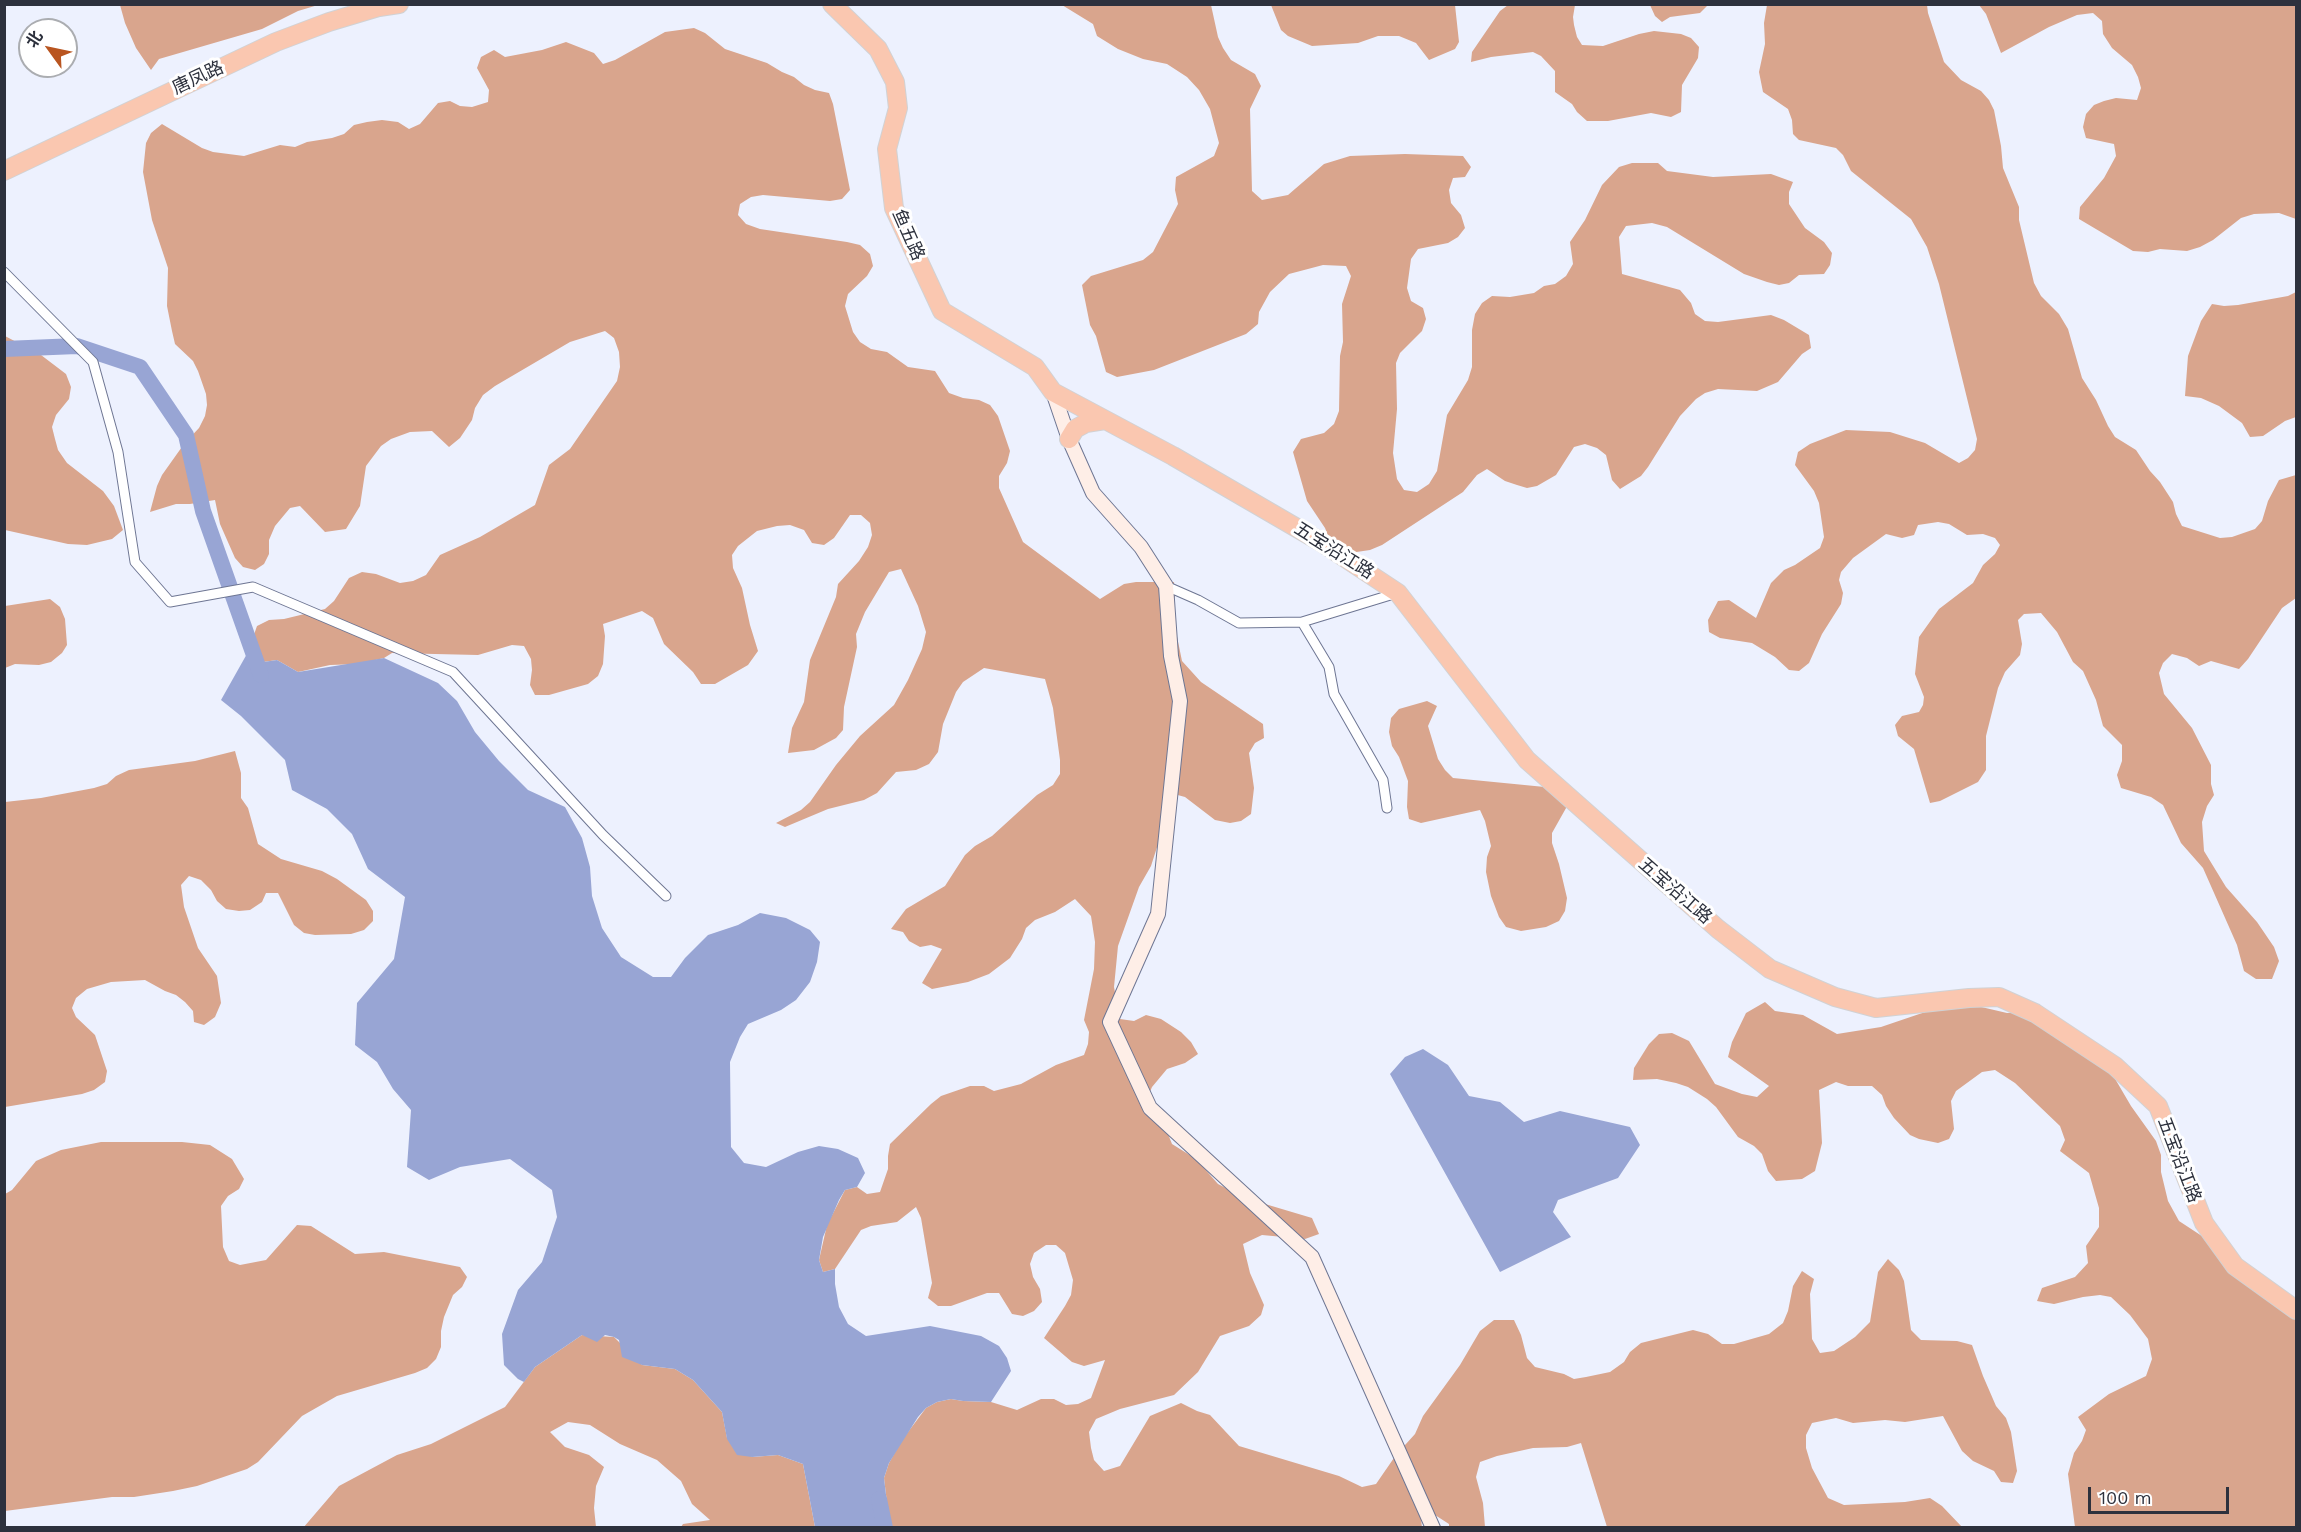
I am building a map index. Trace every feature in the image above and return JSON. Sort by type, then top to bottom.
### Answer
[{"type":"highway","name":"唐凤路","points":[[4,171],[276,42],[329,22],[379,7],[399,4]]},
{"type":"highway","name":"鱼五路","points":[[832,4],[878,49],[895,82],[898,108],[887,149],[894,208],[942,311],[1035,367],[1053,392]]},
{"type":"highway","name":"五宝沿江路","points":[[1053,392],[1173,456],[1321,542],[1398,593],[1527,760],[1718,929],[1770,969],[1835,997],[1876,1008],[1999,997],[2035,1013],[2115,1066],[2158,1106],[2204,1223],[2235,1266],[2296,1310]]},
{"type":"highway","points":[[1069,439],[1075,429],[1086,423],[1105,420]]},
{"type":"street","points":[[4,272],[93,362],[118,452],[135,562],[170,602],[253,587],[453,672],[603,835],[666,896]]},
{"type":"street","points":[[1053,392],[1069,439],[1093,493],[1141,547],[1166,586],[1171,656],[1179,701],[1158,914],[1110,1022],[1150,1108],[1312,1257],[1433,1527]]},
{"type":"street","points":[[1166,586],[1198,600],[1239,623],[1302,622],[1398,593]]},
{"type":"street","points":[[1302,622],[1329,667],[1334,694],[1383,780],[1387,808]]},
{"type":"shaded area","points":[[120,4],[318,5],[298,11],[262,29],[159,59],[151,70],[136,48]]},
{"type":"shaded area","points":[[1062,5],[1211,5],[1218,37],[1223,48],[1231,60],[1255,74],[1261,86],[1250,109],[1252,191],[1262,200],[1288,195],[1324,164],[1350,156],[1405,154],[1463,156],[1471,167],[1465,177],[1453,178],[1449,190],[1451,203],[1461,215],[1465,228],[1458,237],[1448,243],[1418,249],[1411,259],[1407,288],[1411,301],[1423,308],[1426,319],[1422,331],[1400,353],[1396,363],[1397,409],[1393,453],[1397,479],[1404,490],[1417,492],[1429,484],[1437,471],[1447,415],[1468,380],[1472,367],[1472,330],[1475,314],[1482,303],[1492,296],[1510,297],[1534,293],[1544,286],[1555,284],[1566,276],[1573,264],[1570,242],[1585,220],[1602,185],[1619,167],[1632,163],[1658,163],[1667,171],[1713,177],[1771,174],[1793,182],[1789,192],[1789,204],[1805,228],[1824,242],[1832,253],[1830,265],[1824,274],[1799,275],[1789,283],[1779,285],[1767,282],[1744,274],[1667,227],[1652,223],[1626,226],[1619,237],[1622,274],[1680,290],[1691,303],[1695,314],[1705,321],[1718,322],[1771,315],[1784,320],[1809,335],[1811,348],[1802,354],[1778,382],[1757,391],[1718,389],[1696,399],[1680,416],[1641,476],[1620,489],[1612,480],[1606,455],[1597,448],[1585,444],[1574,447],[1556,475],[1537,486],[1527,488],[1505,481],[1487,469],[1477,475],[1463,492],[1382,545],[1370,550],[1343,554],[1333,548],[1325,528],[1307,501],[1293,452],[1301,439],[1324,433],[1334,424],[1339,411],[1340,356],[1343,342],[1342,304],[1351,276],[1346,266],[1323,265],[1289,274],[1270,292],[1259,312],[1258,324],[1246,334],[1154,370],[1117,377],[1106,372],[1096,336],[1090,325],[1082,285],[1091,276],[1143,260],[1153,252],[1178,204],[1175,190],[1176,177],[1214,156],[1219,143],[1210,109],[1199,90],[1187,77],[1167,64],[1143,59],[1118,49],[1097,36],[1093,24]]},
{"type":"shaded area","points":[[1271,5],[1455,5],[1459,42],[1455,49],[1429,60],[1416,43],[1399,36],[1378,36],[1358,43],[1312,46],[1288,36],[1281,30]]},
{"type":"shaded area","points":[[1508,5],[1575,5],[1574,25],[1582,45],[1603,46],[1654,31],[1681,34],[1691,38],[1699,47],[1698,58],[1682,85],[1681,112],[1671,117],[1651,113],[1608,121],[1587,121],[1572,104],[1555,92],[1555,71],[1541,56],[1533,52],[1471,62],[1472,52],[1500,11]]},
{"type":"shaded area","points":[[1650,5],[1708,5],[1700,13],[1670,17],[1662,22],[1655,16]]},
{"type":"shaded area","points":[[1767,5],[1927,5],[1944,62],[1961,80],[1981,91],[1994,110],[2003,168],[2019,207],[2019,220],[2034,283],[2041,296],[2059,314],[2068,329],[2082,378],[2096,400],[2108,426],[2115,437],[2136,450],[2160,482],[2173,502],[2182,526],[2220,538],[2232,537],[2255,529],[2262,521],[2268,501],[2279,480],[2296,475],[2296,598],[2282,608],[2239,669],[2211,661],[2199,666],[2187,658],[2172,654],[2163,663],[2159,673],[2164,694],[2192,728],[2211,765],[2211,784],[2214,795],[2207,806],[2202,822],[2204,851],[2226,887],[2257,922],[2274,947],[2279,961],[2272,979],[2256,979],[2244,971],[2237,945],[2203,868],[2181,843],[2163,805],[2151,797],[2121,788],[2117,775],[2122,761],[2122,745],[2103,726],[2096,700],[2083,671],[2073,662],[2057,632],[2041,613],[2024,614],[2018,620],[2022,644],[2020,655],[2005,672],[1998,688],[1986,736],[1986,770],[1978,782],[1940,801],[1930,803],[1914,749],[1898,736],[1895,725],[1902,716],[1919,712],[1923,705],[1924,697],[1915,674],[1919,637],[1939,609],[1973,583],[1983,565],[1995,554],[2000,545],[1995,538],[1983,534],[1967,535],[1949,524],[1938,522],[1918,525],[1914,535],[1902,538],[1886,534],[1853,558],[1841,572],[1839,580],[1843,593],[1841,604],[1822,634],[1809,663],[1799,671],[1789,670],[1775,657],[1752,643],[1720,638],[1709,632],[1708,620],[1718,601],[1729,600],[1756,618],[1771,583],[1784,570],[1820,548],[1824,537],[1819,503],[1814,491],[1795,465],[1798,452],[1810,444],[1846,430],[1890,432],[1925,443],[1959,463],[1975,450],[1977,439],[1939,284],[1927,247],[1911,219],[1851,171],[1843,155],[1836,148],[1799,140],[1793,134],[1788,109],[1763,92],[1759,72],[1765,44],[1764,23]]},
{"type":"shaded area","points":[[1979,5],[2296,5],[2296,219],[2279,213],[2254,214],[2241,218],[2200,247],[2187,251],[2160,249],[2148,252],[2133,251],[2079,219],[2080,207],[2104,178],[2116,156],[2114,144],[2086,138],[2083,127],[2086,114],[2094,105],[2104,101],[2116,98],[2137,100],[2141,88],[2138,77],[2132,65],[2112,48],[2103,34],[2102,21],[2093,13],[2077,15],[2049,27],[2001,53],[1986,14]]},
{"type":"shaded area","points":[[694,28],[705,33],[725,49],[767,63],[804,85],[829,93],[833,104],[850,190],[842,199],[830,201],[763,195],[751,197],[740,204],[738,215],[746,224],[760,229],[847,242],[860,245],[870,254],[873,266],[867,276],[848,294],[845,306],[853,332],[860,342],[871,349],[887,352],[908,367],[935,371],[949,393],[990,405],[998,416],[1010,451],[1007,463],[999,476],[999,488],[1023,542],[1100,599],[1124,584],[1174,582],[1174,622],[1182,661],[1201,682],[1263,724],[1264,738],[1255,743],[1249,753],[1254,788],[1251,814],[1241,821],[1230,823],[1215,820],[1185,797],[1174,794],[1151,866],[1139,887],[1118,946],[1114,987],[1120,1019],[1134,1021],[1146,1015],[1161,1019],[1181,1032],[1198,1054],[1185,1063],[1167,1069],[1152,1087],[1147,1099],[1164,1124],[1172,1144],[1196,1159],[1218,1184],[1245,1198],[1312,1218],[1319,1234],[1305,1239],[1262,1235],[1243,1244],[1250,1273],[1264,1305],[1261,1315],[1249,1326],[1220,1336],[1198,1372],[1174,1395],[1120,1409],[1096,1419],[1089,1432],[1094,1460],[1104,1471],[1120,1466],[1150,1416],[1181,1403],[1210,1415],[1239,1446],[1339,1476],[1362,1487],[1376,1484],[1396,1455],[1415,1434],[1423,1416],[1460,1365],[1480,1331],[1494,1320],[1514,1320],[1527,1358],[1535,1367],[1564,1374],[1574,1379],[1610,1372],[1624,1362],[1630,1352],[1641,1343],[1693,1330],[1708,1334],[1722,1344],[1734,1344],[1769,1334],[1783,1323],[1793,1286],[1802,1271],[1814,1279],[1810,1294],[1812,1339],[1820,1353],[1834,1351],[1855,1337],[1870,1322],[1878,1272],[1888,1259],[1899,1270],[1904,1281],[1911,1330],[1921,1340],[1957,1341],[1972,1345],[1996,1406],[2006,1418],[2011,1432],[2017,1471],[2013,1483],[2001,1482],[1994,1471],[1973,1461],[1962,1451],[1943,1416],[1905,1422],[1885,1420],[1853,1423],[1836,1418],[1812,1423],[1806,1435],[1806,1448],[1812,1468],[1828,1498],[1844,1505],[1905,1502],[1930,1498],[1942,1506],[1962,1527],[1607,1527],[1581,1443],[1567,1447],[1533,1448],[1480,1462],[1476,1477],[1483,1503],[1485,1527],[1449,1527],[1449,1524],[1435,1515],[1421,1518],[1422,1528],[882,1527],[887,1503],[884,1478],[889,1463],[902,1440],[926,1408],[937,1402],[951,1399],[991,1402],[1017,1410],[1041,1399],[1054,1399],[1066,1405],[1078,1404],[1091,1398],[1105,1360],[1084,1366],[1072,1362],[1044,1338],[1071,1295],[1073,1280],[1065,1253],[1056,1245],[1046,1245],[1034,1253],[1030,1264],[1033,1277],[1040,1289],[1042,1302],[1034,1311],[1023,1316],[1012,1314],[999,1293],[987,1293],[951,1306],[938,1306],[928,1298],[932,1283],[921,1218],[916,1207],[897,1222],[861,1230],[835,1269],[823,1272],[819,1260],[827,1225],[845,1190],[857,1187],[867,1194],[880,1192],[888,1169],[890,1144],[941,1096],[970,1086],[984,1086],[994,1091],[1021,1084],[1056,1065],[1084,1055],[1089,1032],[1084,1020],[1094,969],[1095,942],[1091,916],[1075,899],[1055,912],[1035,920],[1026,928],[1010,958],[989,974],[968,982],[932,989],[922,983],[942,949],[931,945],[920,947],[909,941],[903,932],[891,929],[906,909],[945,886],[965,855],[992,836],[1037,795],[1053,785],[1060,774],[1053,708],[1045,679],[984,668],[963,682],[956,692],[943,724],[938,752],[929,764],[916,770],[896,772],[877,793],[864,800],[828,809],[785,827],[776,823],[801,810],[810,802],[860,736],[894,705],[922,649],[926,632],[918,606],[901,569],[889,572],[865,612],[856,634],[857,647],[844,707],[843,730],[836,738],[814,750],[788,753],[792,728],[804,702],[810,660],[836,597],[838,584],[859,561],[872,535],[870,523],[861,515],[850,515],[834,538],[824,545],[812,543],[804,530],[790,525],[757,531],[738,546],[732,555],[733,568],[742,588],[758,651],[748,665],[715,684],[701,684],[693,672],[664,644],[653,618],[642,611],[603,624],[605,636],[603,664],[598,676],[588,684],[549,695],[535,695],[530,685],[531,659],[524,646],[512,645],[478,655],[392,653],[384,658],[358,664],[330,665],[298,672],[277,660],[263,662],[248,652],[257,626],[269,620],[284,619],[325,609],[334,601],[349,578],[362,572],[376,574],[400,583],[413,581],[426,575],[440,555],[480,537],[535,505],[549,465],[570,449],[617,381],[620,367],[619,352],[614,338],[605,331],[570,342],[495,386],[483,395],[475,408],[472,420],[460,438],[449,447],[432,431],[410,432],[391,439],[381,446],[366,466],[360,506],[346,529],[325,532],[300,506],[290,508],[275,526],[269,540],[269,554],[264,564],[255,570],[243,567],[235,558],[220,524],[215,500],[176,504],[150,512],[162,475],[184,444],[199,428],[207,405],[206,394],[198,371],[193,361],[175,344],[172,331],[167,306],[168,268],[152,220],[143,172],[146,143],[151,133],[162,124],[202,148],[213,152],[244,156],[280,145],[295,147],[307,142],[332,138],[344,134],[354,125],[367,122],[382,120],[398,122],[409,129],[420,124],[438,103],[450,101],[460,106],[472,107],[488,102],[489,90],[477,68],[481,57],[494,50],[505,57],[542,50],[566,42],[594,53],[603,64],[615,60],[665,32]]},
{"type":"shaded area","points":[[2296,292],[2296,417],[2285,421],[2263,436],[2250,437],[2242,423],[2219,406],[2201,398],[2185,396],[2188,356],[2201,321],[2212,304],[2238,305],[2288,296]]},
{"type":"shaded area","points":[[5,336],[41,355],[66,374],[71,387],[69,399],[56,415],[52,427],[58,450],[67,463],[103,491],[114,506],[123,530],[112,539],[87,545],[68,544],[5,530]]},
{"type":"shaded area","points":[[50,599],[60,607],[65,619],[67,645],[62,653],[51,662],[39,665],[15,664],[5,668],[5,606]]},
{"type":"shaded area","points":[[1427,701],[1437,706],[1428,726],[1438,759],[1453,778],[1555,788],[1570,801],[1552,833],[1552,843],[1567,898],[1565,911],[1559,921],[1546,927],[1521,931],[1506,927],[1499,917],[1491,896],[1486,872],[1487,857],[1491,846],[1480,810],[1421,823],[1409,819],[1408,781],[1392,746],[1389,732],[1391,718],[1399,709]]},
{"type":"shaded area","points":[[235,751],[241,773],[241,798],[248,808],[258,844],[281,859],[322,871],[337,879],[366,900],[373,911],[373,921],[364,930],[351,934],[304,933],[294,925],[278,893],[266,893],[262,902],[250,910],[226,909],[201,880],[189,876],[181,885],[184,907],[198,948],[217,976],[221,1003],[215,1017],[204,1025],[194,1022],[193,1011],[185,1002],[145,980],[111,982],[87,989],[76,998],[72,1008],[76,1017],[95,1035],[107,1071],[105,1082],[94,1090],[82,1094],[5,1107],[5,802],[94,788],[107,784],[116,776],[129,770],[195,761]]},
{"type":"shaded area","points":[[1765,1002],[1775,1011],[1803,1015],[1837,1034],[1881,1027],[1934,1009],[1977,1006],[2007,1013],[2025,1012],[2101,1065],[2114,1077],[2156,1141],[2161,1155],[2161,1172],[2168,1201],[2179,1221],[2211,1242],[2296,1317],[2296,1527],[2075,1527],[2068,1474],[2074,1453],[2086,1430],[2078,1417],[2109,1394],[2146,1376],[2152,1359],[2148,1339],[2130,1315],[2111,1297],[2100,1295],[2083,1297],[2054,1304],[2037,1301],[2042,1288],[2075,1277],[2088,1263],[2086,1246],[2099,1227],[2099,1208],[2089,1173],[2060,1151],[2065,1140],[2060,1126],[2015,1083],[1995,1070],[1982,1072],[1956,1091],[1951,1101],[1954,1129],[1949,1139],[1938,1143],[1910,1135],[1894,1118],[1882,1095],[1872,1086],[1848,1086],[1836,1082],[1819,1090],[1822,1143],[1815,1171],[1802,1179],[1776,1181],[1768,1171],[1762,1154],[1754,1146],[1738,1137],[1716,1107],[1707,1099],[1688,1087],[1676,1083],[1657,1079],[1633,1080],[1634,1068],[1649,1044],[1659,1034],[1672,1033],[1689,1041],[1715,1084],[1757,1097],[1769,1086],[1728,1057],[1732,1042],[1746,1013]]},
{"type":"shaded area","points":[[101,1142],[182,1142],[210,1145],[232,1159],[244,1179],[239,1189],[228,1196],[221,1206],[223,1247],[229,1261],[240,1265],[266,1260],[297,1225],[311,1226],[355,1254],[384,1252],[460,1267],[467,1277],[462,1287],[453,1295],[444,1317],[441,1347],[436,1359],[427,1368],[337,1396],[302,1416],[258,1462],[247,1469],[197,1486],[173,1491],[5,1511],[5,1194],[12,1190],[36,1161],[61,1150]]},
{"type":"shaded area","points":[[582,1335],[614,1337],[642,1365],[675,1369],[693,1380],[722,1412],[727,1438],[752,1457],[778,1455],[803,1464],[815,1527],[681,1527],[683,1524],[710,1520],[692,1504],[681,1481],[657,1460],[620,1444],[590,1425],[568,1422],[550,1432],[565,1447],[589,1455],[604,1467],[596,1486],[594,1508],[596,1527],[303,1528],[339,1486],[397,1455],[431,1444],[505,1407],[535,1367]]},
{"type":"water","points":[[248,652],[263,662],[277,660],[298,672],[384,658],[438,683],[457,701],[475,732],[499,761],[528,790],[565,807],[582,838],[590,867],[592,896],[602,928],[621,957],[653,977],[671,977],[685,958],[708,935],[738,925],[760,913],[786,918],[810,930],[820,942],[817,962],[810,982],[796,1000],[781,1010],[748,1024],[740,1037],[730,1062],[731,1147],[744,1163],[766,1167],[798,1152],[819,1146],[838,1149],[858,1158],[865,1173],[857,1187],[845,1190],[839,1200],[823,1237],[819,1260],[823,1272],[835,1269],[839,1307],[848,1324],[866,1336],[930,1326],[981,1336],[999,1346],[1007,1358],[1011,1371],[991,1402],[951,1399],[937,1402],[926,1408],[918,1417],[889,1463],[884,1478],[887,1503],[882,1527],[815,1527],[803,1464],[778,1455],[752,1457],[737,1455],[727,1439],[722,1412],[693,1380],[675,1369],[642,1365],[622,1357],[619,1340],[614,1337],[605,1335],[597,1342],[582,1335],[535,1367],[524,1382],[504,1365],[502,1334],[518,1290],[542,1262],[557,1217],[552,1190],[510,1159],[460,1167],[429,1180],[407,1167],[411,1110],[393,1089],[377,1062],[355,1045],[357,1003],[394,959],[405,897],[368,869],[352,834],[327,809],[292,790],[285,760],[241,716],[221,700]]},
{"type":"water","points":[[1423,1049],[1448,1065],[1469,1096],[1500,1102],[1524,1122],[1560,1111],[1630,1127],[1640,1145],[1618,1178],[1558,1200],[1553,1212],[1571,1237],[1500,1272],[1390,1074],[1405,1057]]},
{"type":"waterway","points":[[4,349],[77,346],[140,367],[186,435],[203,511],[261,675]]},
{"type":"waterway","points":[[879,1499],[885,1528]]}]
